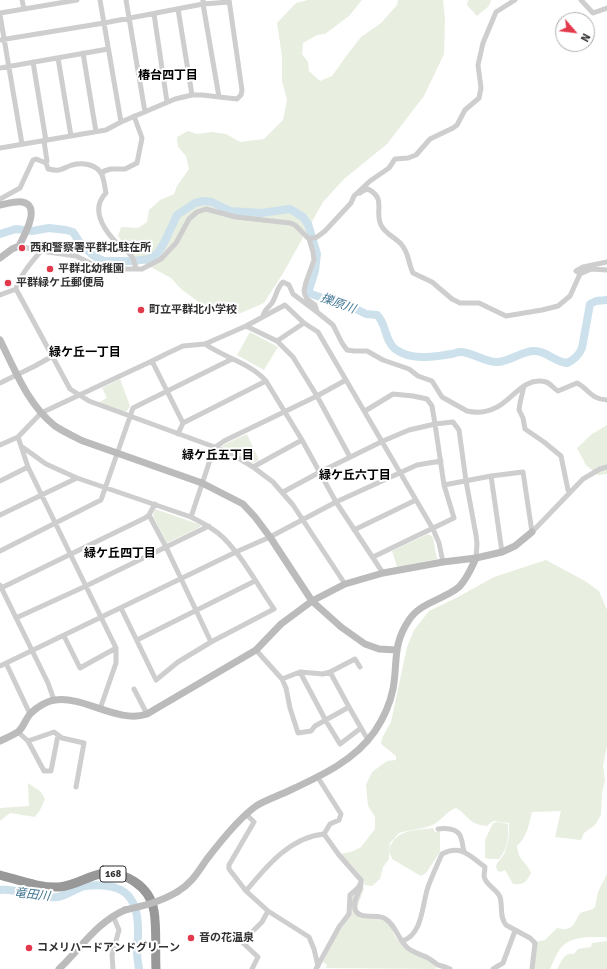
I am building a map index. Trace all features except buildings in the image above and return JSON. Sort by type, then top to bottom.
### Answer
[{"type":"highway","name":"168","points":[[0,875],[51,887],[70,885],[92,876],[108,873],[126,876],[133,880],[146,893],[154,912],[156,969]]},
{"type":"street","points":[[22,0],[24,9]]},
{"type":"street","points":[[22,144],[9,66],[2,39],[0,14],[48,2],[74,0]]},
{"type":"street","points":[[100,0],[121,122]]},
{"type":"street","points":[[126,0],[145,112]]},
{"type":"street","points":[[351,203],[354,196],[370,181],[389,168],[395,159],[408,158],[416,155],[430,139],[457,124],[465,110],[479,98],[482,88],[478,65],[482,43],[496,12],[515,0]]},
{"type":"street","points":[[581,0],[593,13],[607,8]]},
{"type":"street","points":[[0,148],[106,130],[167,102],[192,95],[219,96],[237,99],[241,95],[242,90],[229,1],[203,2],[154,14],[2,39]]},
{"type":"street","points":[[203,2],[219,96]]},
{"type":"street","points":[[178,9],[192,95]]},
{"type":"street","points":[[154,14],[167,102]]},
{"type":"street","points":[[0,68],[108,49]]},
{"type":"street","points":[[83,53],[96,132]]},
{"type":"street","points":[[58,58],[71,136]]},
{"type":"street","points":[[33,62],[48,169],[58,171],[72,165],[84,163],[92,165],[102,174],[106,194],[101,198],[98,211],[102,223],[114,240],[132,258],[135,266]]},
{"type":"street","points":[[102,174],[104,171],[111,168],[125,169],[137,163],[142,138],[134,116]]},
{"type":"street","points":[[0,199],[20,188],[33,160],[36,158],[46,163]]},
{"type":"street","points":[[312,239],[325,231],[363,191],[368,189],[374,192],[378,198],[380,204],[379,219],[381,226],[389,235],[401,243],[405,248],[413,273],[432,282],[452,299],[460,303],[479,303],[506,316],[558,306],[570,296],[580,274],[591,269],[607,270]]},
{"type":"street","points":[[0,205],[22,202],[28,204],[31,208],[32,216],[20,242],[0,258]]},
{"type":"street","points":[[20,242],[41,251],[76,256],[100,268],[118,269],[135,266],[142,269],[161,259],[176,243],[189,220],[197,212],[206,209],[236,217],[290,223],[295,225],[312,239],[314,260],[304,291],[307,299],[315,305],[317,312]]},
{"type":"street","points":[[41,251],[23,273],[18,281],[16,289],[51,357],[70,389],[89,401],[230,453],[254,467],[283,492],[345,584]]},
{"type":"street","points":[[580,274],[576,271],[584,267],[607,262]]},
{"type":"street","points":[[263,317],[264,313],[274,301],[280,285],[283,282],[289,286],[293,294],[333,324],[347,350],[367,351],[383,360],[409,369],[418,376],[432,381],[442,397],[467,411],[482,412],[495,408],[524,386],[538,381],[548,383],[558,391],[577,383],[583,386],[588,393],[607,400]]},
{"type":"street","points":[[0,296],[16,289]]},
{"type":"street","points":[[0,445],[18,437],[41,413],[183,346],[205,344],[246,326],[285,305],[304,323],[318,332],[433,529],[439,544],[443,562]]},
{"type":"street","points":[[277,341],[304,323]]},
{"type":"street","points":[[246,326],[277,341],[293,357],[317,396],[350,457]]},
{"type":"street","points":[[0,340],[32,401],[41,413],[55,426],[66,433],[118,454],[202,483],[243,504],[270,537],[312,601],[341,628],[366,644],[380,649],[396,650]]},
{"type":"street","points":[[205,344],[215,351],[249,366],[266,381],[302,440],[336,502],[374,557],[383,573]]},
{"type":"street","points":[[0,383],[51,357]]},
{"type":"street","points":[[0,551],[101,500],[133,408],[232,358]]},
{"type":"street","points":[[152,361],[183,422]]},
{"type":"street","points":[[191,517],[214,448],[224,440],[317,396],[346,380]]},
{"type":"street","points":[[178,434],[183,422],[266,381]]},
{"type":"street","points":[[524,386],[519,410],[523,418],[524,429],[562,456],[568,490],[570,492]]},
{"type":"street","points":[[365,411],[393,394],[427,399],[432,406],[444,484],[454,518],[374,557]]},
{"type":"street","points":[[60,969],[94,931],[113,916],[125,910],[166,898],[188,885],[231,829],[256,806],[308,782],[340,764],[354,754],[368,740],[380,722],[390,700],[396,670],[396,650],[403,628],[414,613],[421,607],[458,588],[467,576],[476,558],[476,535],[466,481],[459,430],[453,422],[435,424],[409,430],[350,457],[283,492]]},
{"type":"street","points":[[18,437],[28,467],[116,648],[116,663],[100,709]]},
{"type":"street","points":[[254,467],[302,440]]},
{"type":"street","points":[[21,446],[46,464],[77,478],[191,517],[209,526],[236,552],[274,609],[211,642],[178,662],[156,680],[121,608]]},
{"type":"street","points":[[0,666],[270,537],[336,502],[417,465],[441,461]]},
{"type":"street","points":[[0,480],[28,467]]},
{"type":"street","points":[[0,741],[18,732],[25,724],[30,714],[46,702],[54,700],[67,699],[120,714],[140,716],[147,714],[256,650],[281,624],[312,601],[345,584],[383,573],[443,562],[476,558],[502,552],[515,546],[532,532],[583,479],[595,471],[607,467]]},
{"type":"street","points":[[444,484],[523,472],[532,532]]},
{"type":"street","points":[[491,476],[502,552]]},
{"type":"street","points":[[0,515],[77,478]]},
{"type":"street","points":[[354,530],[416,500]]},
{"type":"street","points":[[54,700],[48,684],[1,586],[145,518],[149,515],[155,504]]},
{"type":"street","points":[[149,515],[166,547],[211,642]]},
{"type":"street","points":[[16,618],[86,586],[209,526]]},
{"type":"street","points":[[136,640],[255,581]]},
{"type":"street","points":[[64,636],[80,668],[116,648]]},
{"type":"street","points":[[256,650],[282,679],[298,733],[311,731],[315,726],[349,707]]},
{"type":"street","points":[[282,679],[300,672],[323,674],[355,659],[360,668]]},
{"type":"street","points":[[6,663],[30,714]]},
{"type":"street","points":[[300,672],[340,744],[361,728]]},
{"type":"street","points":[[330,672],[368,740]]},
{"type":"street","points":[[134,689],[147,714]]},
{"type":"street","points":[[18,732],[28,741],[44,771],[51,771],[58,735]]},
{"type":"street","points":[[28,741],[54,732],[62,738],[84,743],[76,787]]},
{"type":"street","points":[[246,891],[270,863],[282,852],[309,837],[324,834],[330,824],[339,820],[341,814],[317,776]]},
{"type":"street","points":[[247,815],[254,822],[229,869],[246,891],[268,911],[309,937],[314,949],[317,967]]},
{"type":"street","points":[[438,829],[445,828],[454,830],[459,834],[462,838],[461,844],[464,851],[485,867],[484,877],[486,882],[497,892],[500,898],[501,917],[503,922],[515,931],[530,938],[535,943],[532,969]]},
{"type":"street","points":[[324,834],[338,856],[362,880],[362,885],[355,901],[355,910],[358,915],[373,915],[385,918],[389,921],[408,948],[439,965],[450,969]]},
{"type":"street","points":[[402,941],[409,938],[418,926],[428,887],[442,854],[449,851],[464,851]]},
{"type":"street","points":[[317,967],[349,914],[350,895],[358,888],[362,880]]},
{"type":"street","points":[[252,969],[258,957],[242,942],[262,922],[268,911]]},
{"type":"street","points":[[113,916],[119,930],[112,955],[113,969]]},
{"type":"street","points":[[493,969],[503,963],[515,931]]},
{"type":"shaded area","points":[[308,0],[362,0],[349,16],[325,34],[317,35],[303,43],[302,54],[308,62],[309,71],[320,81],[332,76],[361,37],[381,23],[397,5],[398,0],[443,0],[445,19],[444,54],[424,96],[387,144],[344,179],[323,202],[282,275],[264,303],[234,316],[211,311],[181,289],[171,278],[136,259],[118,236],[121,227],[138,228],[147,222],[149,210],[160,200],[174,194],[177,186],[189,169],[186,156],[178,147],[177,137],[188,131],[197,134],[211,132],[226,134],[240,142],[264,139],[283,120],[287,100],[282,81],[282,56],[277,23],[296,3]]},
{"type":"shaded area","points":[[468,0],[491,0],[489,6],[477,16],[467,5]]},
{"type":"shaded area","points":[[250,332],[278,347],[264,370],[237,355]]},
{"type":"shaded area","points":[[120,379],[130,406],[126,412],[98,403],[107,398],[102,388]]},
{"type":"shaded area","points":[[607,425],[607,474],[598,475],[586,465],[577,448],[592,434]]},
{"type":"shaded area","points":[[247,434],[259,460],[252,463],[221,446]]},
{"type":"shaded area","points":[[155,509],[201,525],[200,527],[167,543],[153,516]]},
{"type":"shaded area","points":[[428,534],[433,537],[437,559],[397,567],[392,551]]},
{"type":"shaded area","points":[[546,560],[585,581],[599,591],[607,610],[607,746],[603,766],[605,780],[602,793],[601,815],[595,825],[584,833],[581,840],[555,837],[561,811],[532,812],[529,826],[517,846],[519,856],[531,873],[525,882],[513,884],[505,870],[500,872],[496,867],[507,846],[509,823],[493,821],[487,826],[480,825],[472,822],[456,808],[434,825],[399,833],[390,843],[389,859],[383,867],[380,879],[372,886],[365,885],[359,873],[340,854],[351,852],[361,847],[375,829],[375,817],[368,806],[366,785],[372,772],[387,761],[396,760],[396,756],[381,744],[382,738],[391,722],[407,647],[414,630],[429,611],[494,577]]},
{"type":"shaded area","points":[[28,783],[41,792],[45,799],[35,817],[10,813],[0,821],[0,808],[29,806]]},
{"type":"shaded area","points":[[498,822],[508,824],[508,838],[506,846],[499,859],[485,858],[485,840],[493,823]]},
{"type":"shaded area","points":[[433,828],[435,832],[440,831],[440,852],[426,873],[421,876],[392,859],[389,850],[392,843],[401,834],[413,830]]},
{"type":"shaded area","points":[[607,874],[607,939],[606,937],[587,937],[569,941],[560,949],[550,969],[534,969],[536,942],[545,940],[557,928],[569,928],[574,924],[580,913],[593,909],[595,907],[598,892]]},
{"type":"shaded area","points":[[361,884],[364,889],[357,911],[367,917],[387,922],[396,938],[405,947],[437,966],[435,969],[326,968],[327,965],[323,962],[338,933],[350,916],[350,898]]},
{"type":"shaded area","points":[[607,941],[607,969],[557,969],[568,954],[574,954],[578,949],[591,947],[592,943]]},
{"type":"waterway","name":"擽原川","points":[[0,234],[16,229],[32,231],[49,228],[66,230],[73,232],[82,246],[94,256],[104,261],[134,261],[149,259],[157,254],[164,243],[177,215],[195,203],[203,201],[212,202],[230,211],[261,213],[290,209],[303,217],[308,224],[317,254],[315,271],[308,293],[356,309],[366,314],[377,315],[391,345],[402,353],[415,357],[465,352],[488,361],[498,362],[524,353],[537,351],[542,352],[558,361],[567,363],[576,357],[582,348],[590,304],[596,301],[607,300]]},
{"type":"waterway","name":"竜田川","points":[[0,890],[50,897],[68,894],[85,886],[98,885],[118,888],[131,899],[135,907],[137,917],[137,958],[139,969]]},
{"type":"place","name":"西和警察署平群北駐在所","points":[[22,248]]},
{"type":"place","name":"平群北幼稚園","points":[[50,269]]},
{"type":"place","name":"平群緑ケ丘郵便局","points":[[8,283]]},
{"type":"place","name":"町立平群北小学校","points":[[141,310]]},
{"type":"place","name":"音の花温泉","points":[[191,938]]},
{"type":"place","name":"コメリハードアンドグリーン","points":[[29,948]]},
{"type":"district","name":"椿台四丁目","points":[[168,76]]},
{"type":"district","name":"緑ケ丘一丁目","points":[[85,353]]},
{"type":"district","name":"緑ケ丘五丁目","points":[[218,456]]},
{"type":"district","name":"緑ケ丘六丁目","points":[[355,476]]},
{"type":"district","name":"緑ケ丘四丁目","points":[[120,554]]}]
